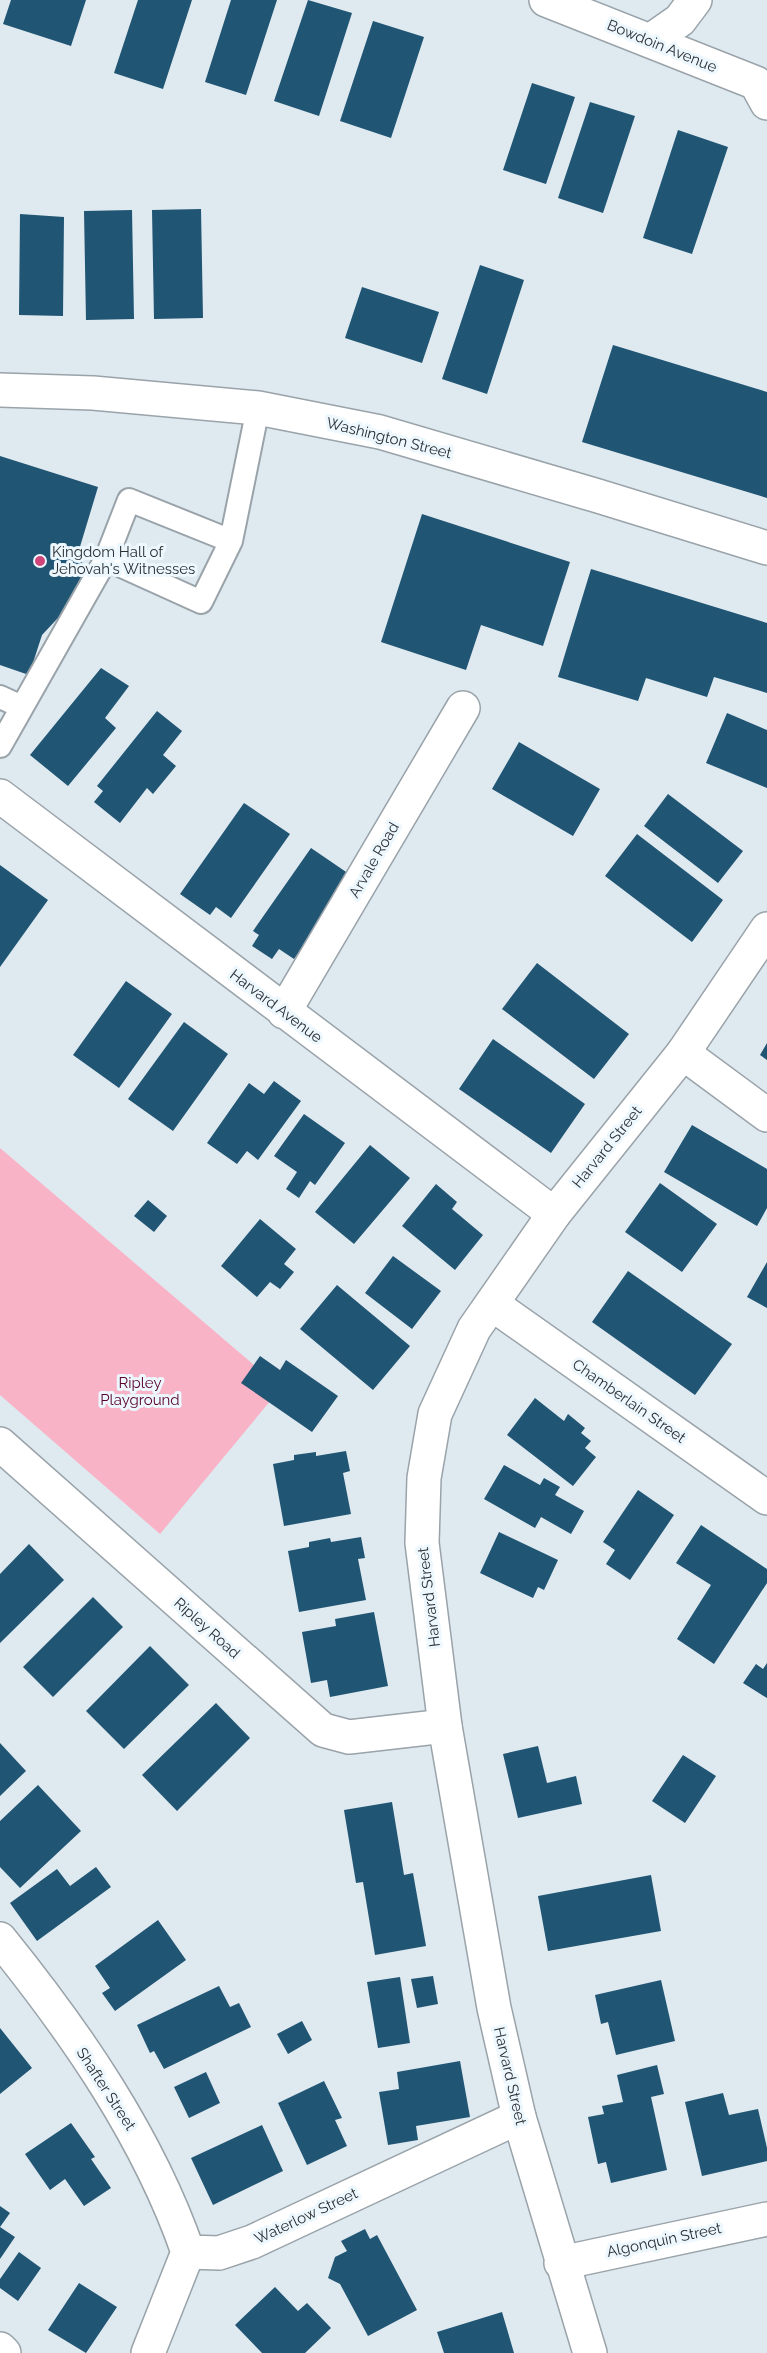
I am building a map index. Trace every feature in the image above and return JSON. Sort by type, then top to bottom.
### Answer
[{"type":"street","name":"Bowdoin Avenue","points":[[546,0],[763,86]]},
{"type":"street","points":[[650,41],[680,20],[694,0]]},
{"type":"street","name":"Washington Street","points":[[0,390],[93,393],[258,408],[381,432],[767,548]]},
{"type":"street","name":"Arvale Road","points":[[284,1012],[463,708]]},
{"type":"street","name":"Harvard Avenue","points":[[0,796],[554,1214]]},
{"type":"street","name":"Harvard Street","points":[[590,2353],[561,2263],[519,2117],[494,2008],[445,1726],[422,1543],[424,1478],[435,1413],[474,1329],[554,1214],[683,1053],[767,929]]},
{"type":"street","points":[[683,1053],[767,1115]]},
{"type":"street","name":"Chamberlain Street","points":[[492,1304],[767,1498]]},
{"type":"street","name":"Ripley Road","points":[[0,1444],[323,1730],[349,1737],[445,1726]]},
{"type":"street","name":"Shafter Street","points":[[0,1939],[72,2036],[119,2105],[149,2159],[188,2252]]},
{"type":"street","name":"Waterlow Street","points":[[188,2252],[219,2253],[252,2242],[519,2117]]},
{"type":"street","name":"Algonquin Street","points":[[561,2263],[767,2219]]},
{"type":"street","points":[[148,2353],[188,2252]]},
{"type":"street","points":[[0,2349],[4,2353]]},
{"type":"lane","points":[[106,559],[201,602],[231,541],[258,408]]},
{"type":"lane","points":[[0,746],[106,559],[129,500],[231,541]]},
{"type":"lane","points":[[0,697],[22,707]]},
{"type":"green space","name":"Ripley Playground","points":[[0,1148],[281,1388],[160,1534],[0,1395]]},
{"type":"building","points":[[11,0],[86,0],[71,46],[3,24]]},
{"type":"building","points":[[138,0],[192,0],[163,89],[114,73]]},
{"type":"building","points":[[231,0],[277,0],[246,95],[205,82]]},
{"type":"building","points":[[308,0],[352,13],[319,116],[274,101]]},
{"type":"building","points":[[373,21],[424,37],[391,138],[340,121]]},
{"type":"building","points":[[532,83],[575,97],[546,184],[503,170]]},
{"type":"building","points":[[590,102],[635,116],[603,213],[558,198]]},
{"type":"building","points":[[678,130],[728,147],[692,254],[643,238]]},
{"type":"building","points":[[201,209],[203,318],[154,319],[152,210]]},
{"type":"building","points":[[132,210],[134,319],[86,320],[84,211]]},
{"type":"building","points":[[20,214],[64,217],[63,316],[19,315]]},
{"type":"building","points":[[480,265],[524,280],[487,394],[442,379]]},
{"type":"building","points":[[362,287],[439,312],[422,363],[345,338]]},
{"type":"building","points":[[613,345],[767,392],[767,498],[582,442]]},
{"type":"building","name":"Kingdom Hall of Jehovah's Witnesses","points":[[0,456],[98,487],[79,550],[85,574],[69,612],[57,619],[42,635],[29,675],[0,665]]},
{"type":"building","points":[[422,514],[570,562],[543,646],[481,625],[466,670],[381,642]]},
{"type":"building","points":[[591,569],[767,623],[767,693],[714,677],[707,697],[646,678],[638,701],[558,677]]},
{"type":"building","points":[[101,668],[129,686],[105,718],[116,728],[68,786],[30,755]]},
{"type":"building","points":[[157,711],[182,731],[163,755],[176,766],[153,794],[147,788],[120,823],[94,802],[103,791],[97,786]]},
{"type":"building","points":[[727,713],[767,730],[767,788],[706,763]]},
{"type":"building","points":[[519,742],[600,789],[573,836],[492,789]]},
{"type":"building","points":[[668,794],[743,851],[718,883],[644,826]]},
{"type":"building","points":[[244,803],[290,834],[231,918],[216,907],[210,915],[180,894]]},
{"type":"building","points":[[637,834],[723,900],[692,942],[605,876]]},
{"type":"building","points":[[311,848],[352,876],[294,959],[279,949],[272,959],[252,946],[259,935],[253,931]]},
{"type":"building","points":[[0,865],[48,900],[0,967]]},
{"type":"building","points":[[537,963],[629,1034],[594,1079],[502,1009]]},
{"type":"building","points":[[126,981],[172,1014],[119,1088],[73,1055]]},
{"type":"building","points":[[184,1022],[228,1054],[173,1131],[128,1099]]},
{"type":"building","points":[[493,1039],[585,1104],[551,1153],[459,1089]]},
{"type":"building","points":[[767,1043],[767,1060],[760,1055]]},
{"type":"building","points":[[274,1081],[301,1101],[258,1160],[247,1151],[237,1164],[207,1143],[249,1083],[264,1094]]},
{"type":"building","points":[[304,1114],[345,1143],[315,1185],[310,1181],[299,1198],[286,1189],[297,1172],[274,1156]]},
{"type":"building","points":[[692,1125],[767,1169],[767,1208],[757,1226],[664,1172]]},
{"type":"building","points":[[370,1145],[410,1178],[354,1244],[315,1212]]},
{"type":"building","points":[[660,1183],[717,1224],[682,1272],[625,1232]]},
{"type":"building","points":[[436,1184],[457,1202],[452,1209],[483,1235],[455,1270],[402,1226]]},
{"type":"building","points":[[148,1200],[167,1216],[154,1232],[134,1216]]},
{"type":"building","points":[[260,1219],[296,1249],[284,1264],[294,1272],[280,1289],[270,1282],[257,1297],[221,1266]]},
{"type":"building","points":[[393,1256],[441,1291],[412,1329],[365,1293]]},
{"type":"building","points":[[767,1262],[767,1308],[747,1297]]},
{"type":"building","points":[[628,1271],[732,1344],[695,1395],[592,1322]]},
{"type":"building","points":[[337,1285],[410,1346],[373,1390],[300,1329]]},
{"type":"building","points":[[260,1356],[280,1370],[286,1360],[338,1396],[312,1432],[241,1383]]},
{"type":"building","points":[[535,1398],[564,1421],[568,1414],[585,1428],[581,1433],[591,1441],[585,1448],[596,1457],[573,1486],[507,1435]]},
{"type":"building","points":[[346,1451],[350,1471],[343,1473],[351,1514],[284,1526],[273,1464],[294,1460],[294,1455],[316,1452],[316,1456]]},
{"type":"building","points":[[504,1465],[540,1485],[544,1478],[560,1487],[555,1495],[584,1511],[571,1534],[541,1517],[535,1528],[484,1499]]},
{"type":"building","points":[[638,1490],[674,1515],[630,1580],[606,1564],[615,1550],[603,1542]]},
{"type":"building","points":[[701,1525],[767,1569],[767,1583],[714,1664],[677,1639],[711,1585],[676,1563]]},
{"type":"building","points":[[499,1532],[558,1560],[544,1590],[538,1587],[533,1598],[480,1573]]},
{"type":"building","points":[[361,1537],[365,1558],[358,1559],[366,1600],[299,1612],[288,1551],[309,1547],[309,1542],[330,1538],[331,1542]]},
{"type":"building","points":[[29,1544],[64,1580],[0,1643],[0,1574]]},
{"type":"building","points":[[93,1597],[123,1627],[53,1697],[23,1667]]},
{"type":"building","points":[[374,1612],[388,1686],[330,1697],[327,1680],[311,1683],[302,1632],[336,1626],[335,1619]]},
{"type":"building","points":[[150,1646],[189,1685],[124,1749],[86,1711]]},
{"type":"building","points":[[767,1663],[767,1698],[743,1683],[756,1664],[763,1669]]},
{"type":"building","points":[[216,1703],[250,1738],[177,1811],[142,1775]]},
{"type":"building","points":[[0,1743],[26,1771],[0,1796]]},
{"type":"building","points":[[538,1746],[547,1783],[576,1776],[582,1804],[518,1818],[503,1754]]},
{"type":"building","points":[[683,1755],[716,1776],[685,1823],[652,1801]]},
{"type":"building","points":[[38,1785],[81,1831],[20,1888],[0,1867],[0,1821]]},
{"type":"building","points":[[392,1802],[404,1875],[413,1873],[426,1946],[375,1955],[363,1882],[356,1883],[344,1810]]},
{"type":"building","points":[[96,1867],[111,1887],[37,1941],[10,1903],[57,1869],[70,1886]]},
{"type":"building","points":[[651,1875],[661,1931],[548,1951],[538,1896]]},
{"type":"building","points":[[158,1920],[186,1960],[115,2011],[102,1993],[110,1988],[95,1966]]},
{"type":"building","points":[[433,1976],[438,2004],[417,2008],[411,1979]]},
{"type":"building","points":[[400,1977],[410,2043],[378,2048],[367,1982]]},
{"type":"building","points":[[661,1980],[675,2041],[616,2055],[608,2022],[601,2024],[595,1995]]},
{"type":"building","points":[[219,1986],[230,2007],[239,2003],[251,2027],[164,2069],[154,2051],[150,2053],[137,2025]]},
{"type":"building","points":[[302,2021],[312,2040],[288,2054],[277,2034]]},
{"type":"building","points":[[0,2028],[32,2068],[0,2094]]},
{"type":"building","points":[[460,2061],[470,2117],[416,2126],[418,2140],[388,2145],[379,2092],[399,2089],[397,2072]]},
{"type":"building","points":[[657,2065],[664,2094],[651,2097],[667,2170],[611,2183],[606,2162],[598,2164],[588,2117],[604,2114],[602,2106],[623,2102],[617,2075]]},
{"type":"building","points":[[206,2072],[220,2103],[189,2118],[174,2087]]},
{"type":"building","points":[[324,2081],[342,2118],[335,2120],[347,2146],[307,2165],[278,2103]]},
{"type":"building","points":[[723,2093],[729,2115],[758,2109],[767,2148],[767,2161],[702,2176],[685,2102]]},
{"type":"building","points":[[71,2123],[95,2157],[91,2159],[111,2188],[84,2206],[65,2179],[50,2190],[25,2154]]},
{"type":"building","points":[[262,2125],[283,2171],[213,2205],[191,2158]]},
{"type":"building","points":[[0,2206],[10,2213],[0,2227]]},
{"type":"building","points":[[0,2227],[15,2237],[0,2259]]},
{"type":"building","points":[[365,2229],[370,2239],[377,2235],[417,2310],[368,2336],[340,2284],[328,2278],[335,2257],[347,2251],[341,2241]]},
{"type":"building","points":[[19,2252],[41,2268],[18,2301],[0,2288],[0,2279]]},
{"type":"building","points":[[79,2283],[117,2307],[86,2353],[48,2330]]},
{"type":"building","points":[[275,2287],[298,2311],[307,2303],[331,2328],[305,2353],[262,2353],[235,2325]]},
{"type":"building","points":[[502,2312],[514,2353],[444,2353],[437,2332]]},
{"type":"place","name":"Kingdom Hall of Jehovah's Witnesses","points":[[40,561]]}]
